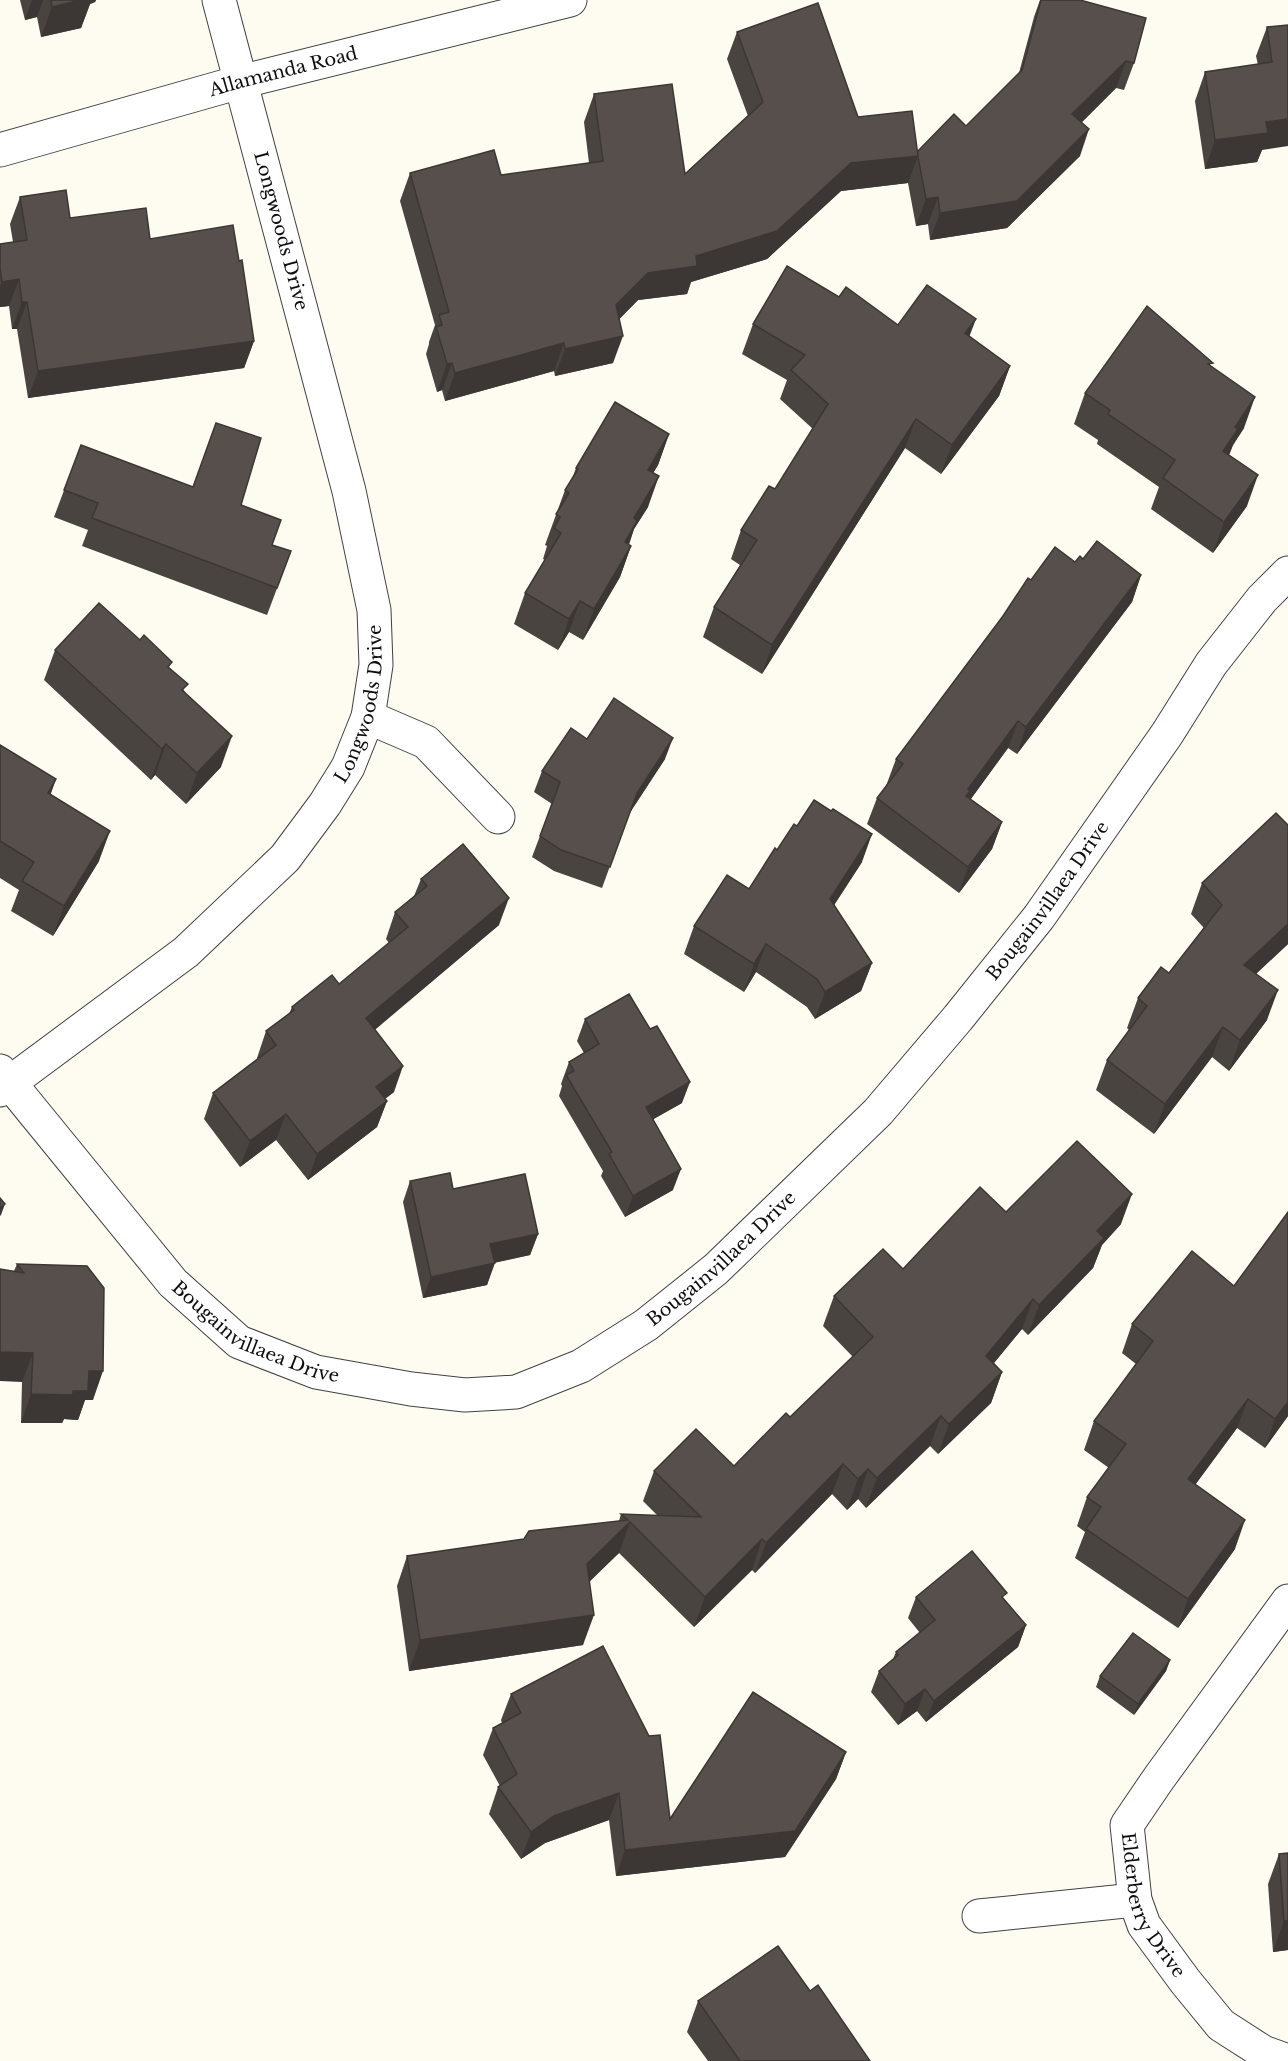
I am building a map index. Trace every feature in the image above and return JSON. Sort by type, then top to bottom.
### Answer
[{"type":"street","name":"Longwoods Drive","points":[[3,1081],[186,952],[285,858],[325,804],[348,767],[368,717],[376,665],[375,609],[349,491],[219,0]]},
{"type":"street","name":"Allamanda Road","points":[[0,150],[240,82],[570,0]]},
{"type":"street","name":"Bougainvillaea Drive","points":[[3,1081],[173,1283],[239,1342],[316,1372],[411,1389],[465,1395],[516,1392],[581,1366],[646,1324],[716,1269],[878,1112],[958,1018],[1039,917],[1167,734],[1211,664],[1262,599],[1288,573]]},
{"type":"street","points":[[368,717],[426,742],[498,818]]},
{"type":"street","name":"Elderberry Drive","points":[[1288,1601],[1127,1825],[1134,1900],[1144,1925],[1221,2025],[1263,2052],[1288,2061]]},
{"type":"street","points":[[979,1916],[1134,1900]]},
{"type":"building","points":[[51,0],[80,0],[52,7]]},
{"type":"building","points":[[1041,0],[1080,0],[1146,18],[1134,63],[1126,61],[1072,114],[1089,129],[1017,201],[940,213],[938,197],[926,199],[917,152],[954,114],[966,126],[1022,70]]},
{"type":"building","points":[[818,3],[858,117],[912,111],[918,156],[851,163],[777,231],[696,256],[697,266],[648,273],[616,305],[623,336],[565,349],[564,343],[455,373],[452,363],[447,364],[436,327],[442,325],[439,315],[449,312],[410,173],[494,150],[501,175],[603,161],[594,94],[672,84],[685,174],[763,102],[737,32]]},
{"type":"building","points":[[1288,25],[1288,119],[1266,122],[1268,133],[1215,140],[1205,72],[1272,62],[1267,27]]},
{"type":"building","points":[[66,190],[70,218],[146,208],[150,239],[233,225],[239,261],[242,260],[254,341],[38,371],[27,302],[22,302],[19,279],[2,282],[0,244],[27,240],[20,197]]},
{"type":"building","points":[[787,266],[839,297],[846,287],[898,325],[927,285],[976,319],[965,333],[1010,366],[952,445],[916,419],[772,645],[714,607],[757,540],[741,530],[769,486],[775,489],[828,404],[791,370],[805,355],[753,324]]},
{"type":"building","points":[[1147,306],[1213,363],[1208,364],[1255,397],[1235,427],[1238,429],[1223,451],[1258,475],[1224,522],[1163,478],[1175,460],[1108,414],[1110,410],[1085,393]]},
{"type":"building","points":[[615,402],[669,434],[648,470],[659,476],[634,518],[637,521],[625,542],[631,546],[594,609],[580,601],[569,619],[525,593],[561,533],[554,528],[560,517],[556,514],[569,493],[565,490]]},
{"type":"building","points":[[216,423],[261,438],[241,505],[281,520],[272,545],[291,551],[277,588],[92,518],[98,503],[64,490],[81,445],[193,487]]},
{"type":"building","points":[[1097,541],[1141,575],[1026,727],[1018,721],[968,789],[970,791],[966,796],[1002,822],[968,867],[877,798],[903,764],[896,759],[1003,616],[1028,578],[1031,580],[1055,547],[1075,562],[1080,556],[1083,559]]},
{"type":"building","points":[[99,603],[140,640],[144,635],[172,662],[168,667],[188,684],[182,690],[232,736],[197,773],[166,744],[162,749],[55,650]]},
{"type":"building","points":[[614,698],[673,738],[637,793],[610,867],[561,850],[540,836],[560,782],[542,771],[571,728],[587,739]]},
{"type":"building","points":[[0,745],[56,779],[48,793],[110,831],[64,906],[22,881],[34,862],[0,841]]},
{"type":"building","points":[[814,800],[831,811],[833,809],[872,834],[830,899],[872,963],[825,992],[817,979],[766,944],[754,964],[694,926],[727,875],[749,889],[775,848],[777,850],[794,824],[797,826]]},
{"type":"building","points":[[1276,813],[1288,825],[1288,924],[1244,965],[1278,990],[1240,1040],[1223,1027],[1165,1104],[1107,1060],[1147,1006],[1138,998],[1161,967],[1169,973],[1222,905],[1202,883]]},
{"type":"building","points":[[463,844],[509,898],[366,1018],[403,1066],[376,1087],[387,1101],[317,1154],[286,1114],[250,1141],[213,1093],[276,1045],[266,1031],[294,1010],[292,1007],[332,975],[339,984],[408,927],[395,912],[427,886],[421,879]]},
{"type":"building","points":[[629,994],[650,1029],[657,1026],[690,1082],[646,1107],[681,1169],[633,1196],[609,1154],[612,1152],[566,1075],[574,1071],[569,1062],[599,1044],[585,1019]]},
{"type":"building","points":[[1077,1141],[1132,1194],[1097,1231],[1104,1238],[1039,1305],[1033,1299],[986,1356],[1002,1372],[949,1424],[941,1416],[877,1478],[868,1469],[858,1479],[843,1464],[766,1543],[762,1539],[705,1597],[630,1522],[587,1564],[594,1615],[420,1640],[407,1556],[524,1539],[529,1531],[628,1520],[621,1514],[701,1517],[654,1471],[696,1429],[734,1466],[786,1413],[790,1417],[873,1337],[834,1296],[883,1249],[903,1269],[980,1187],[1006,1212]]},
{"type":"building","points":[[450,1173],[453,1189],[525,1174],[538,1234],[490,1244],[495,1263],[431,1277],[410,1181]]},
{"type":"building","points":[[0,1198],[5,1204],[0,1208]]},
{"type":"building","points":[[1288,1212],[1288,1402],[1275,1419],[1248,1399],[1188,1479],[1245,1520],[1188,1599],[1086,1529],[1101,1507],[1087,1497],[1126,1444],[1094,1421],[1153,1341],[1132,1324],[1192,1251],[1234,1286]]},
{"type":"building","points":[[17,1264],[87,1266],[104,1288],[103,1371],[89,1371],[88,1391],[73,1391],[73,1395],[31,1394],[33,1353],[0,1352],[0,1269],[24,1273]]},
{"type":"building","points":[[972,1551],[1007,1593],[1002,1597],[1026,1625],[934,1701],[925,1689],[905,1704],[879,1671],[898,1655],[896,1652],[935,1620],[916,1597]]},
{"type":"building","points":[[1133,1633],[1170,1660],[1138,1704],[1100,1676]]},
{"type":"building","points":[[603,1646],[649,1736],[660,1735],[670,1819],[753,1692],[846,1752],[795,1831],[625,1850],[619,1793],[554,1816],[531,1832],[498,1787],[517,1774],[493,1728],[521,1713],[511,1694]]},
{"type":"building","points":[[1288,1853],[1288,1921],[1284,1921],[1279,1854]]},
{"type":"building","points":[[778,1946],[810,1991],[818,1985],[870,2061],[740,2061],[698,2001]]}]
